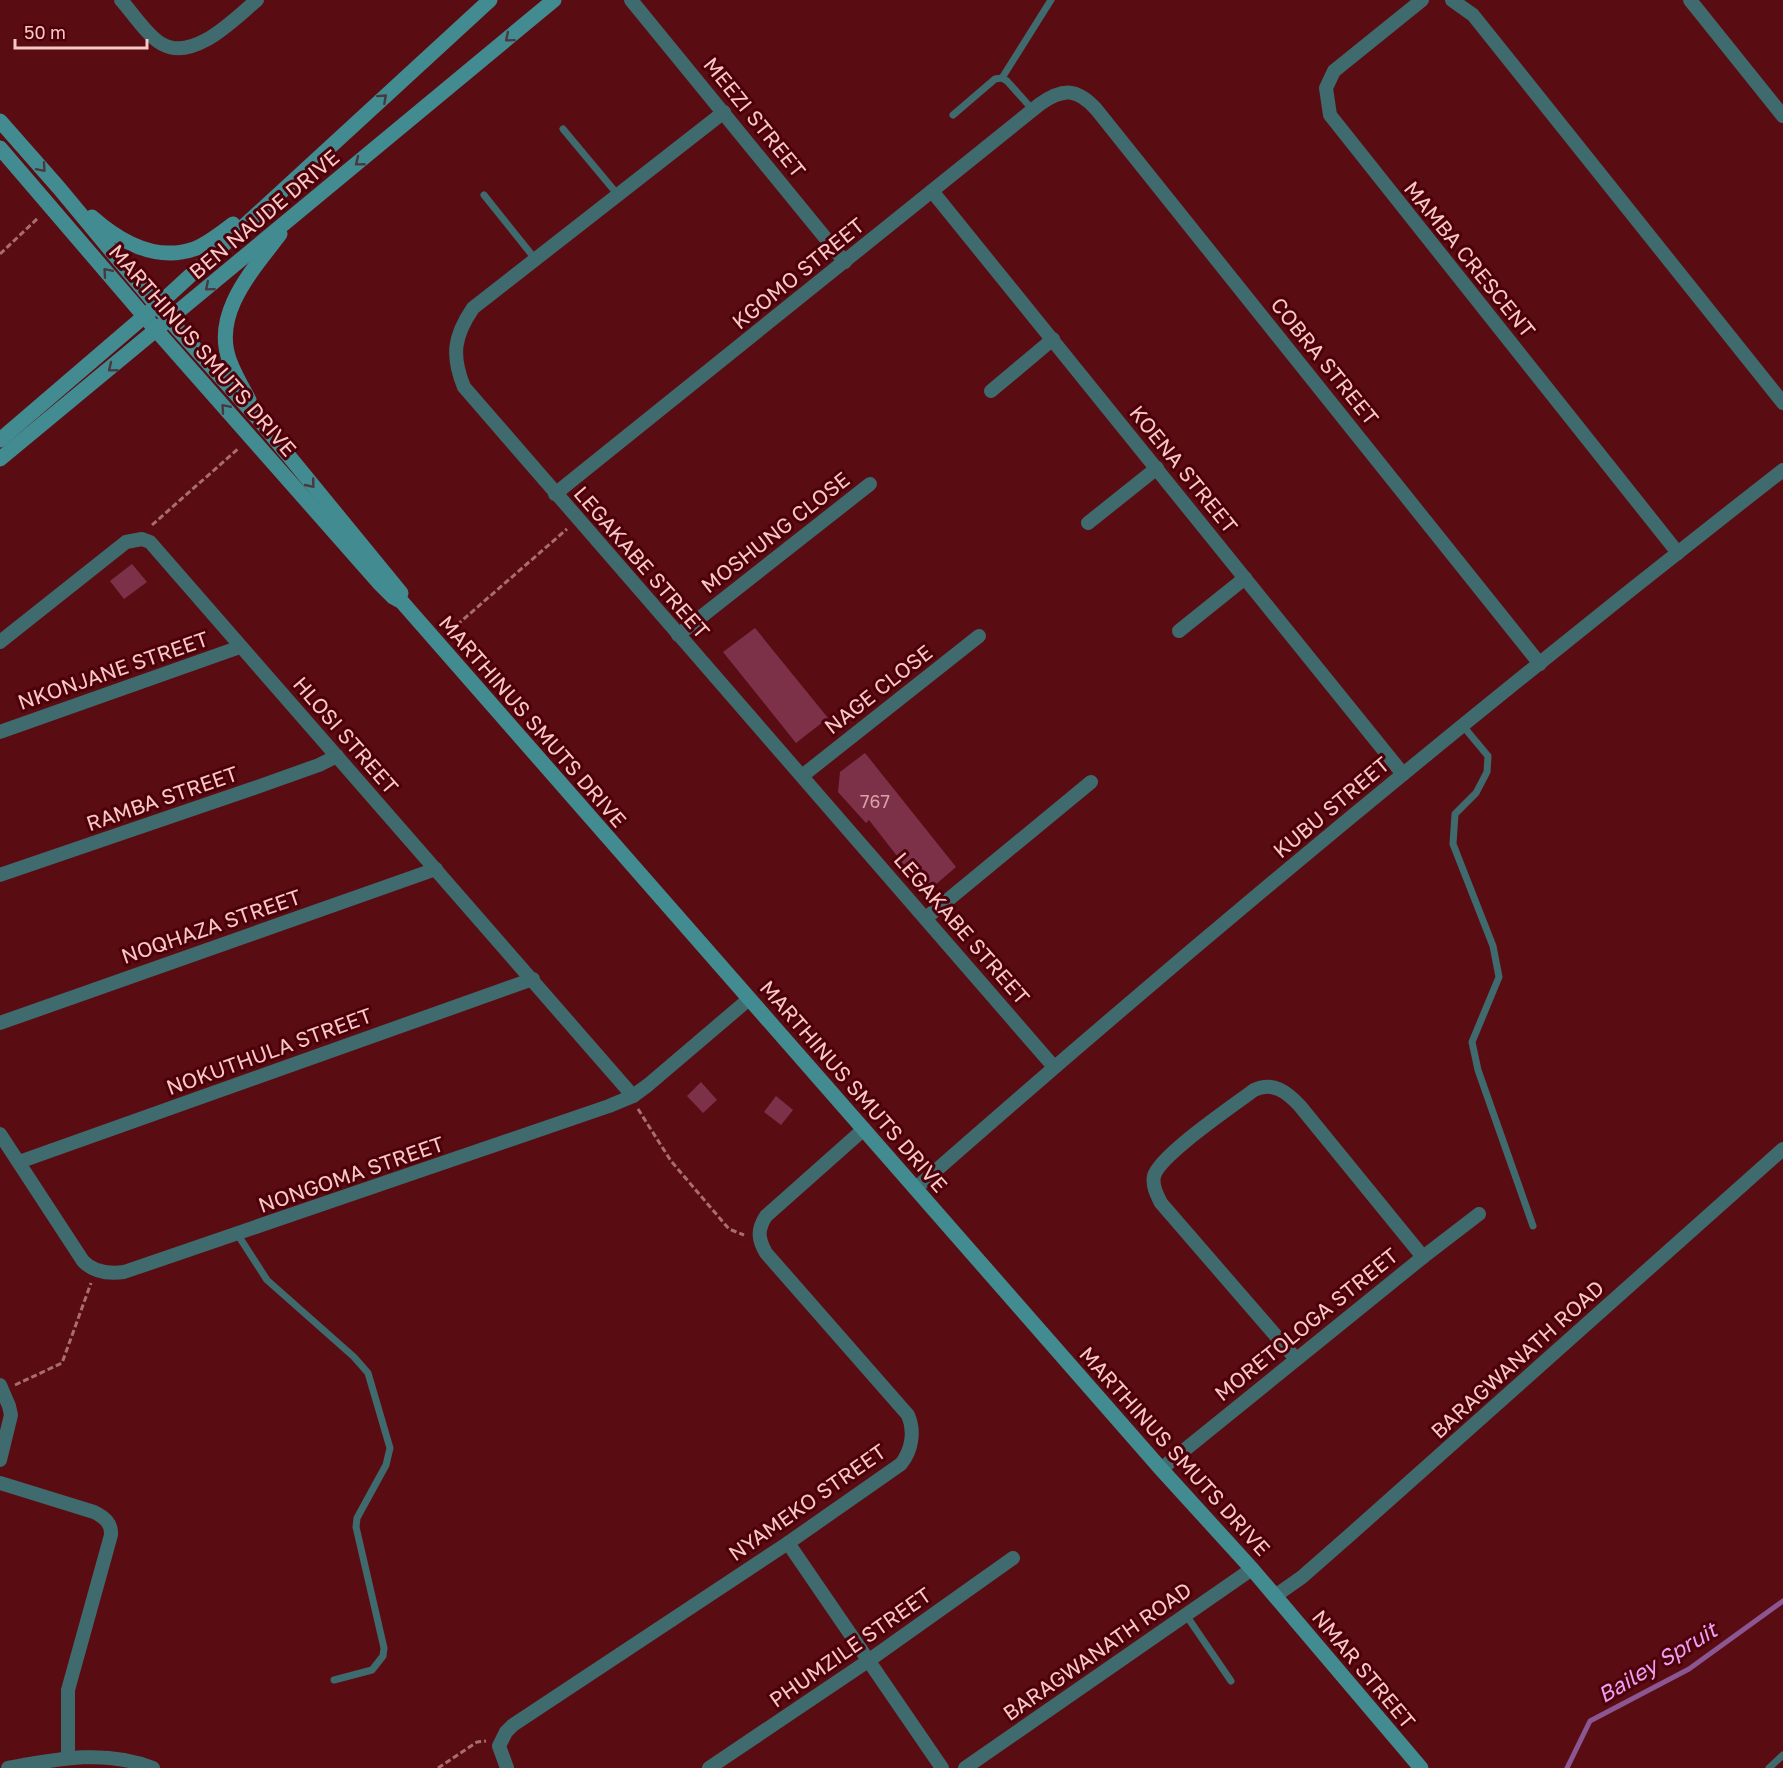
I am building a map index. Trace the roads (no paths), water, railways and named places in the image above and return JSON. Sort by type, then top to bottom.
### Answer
[{"type":"street","points":[[121,0],[161,44],[180,49],[197,45],[257,0]]},
{"type":"street","name":"BEN NAUDE DRIVE","points":[[0,440],[151,311],[490,0]]},
{"type":"street","name":"BEN NAUDE DRIVE","points":[[0,459],[554,0]]},
{"type":"street","name":"MEEZI STREET","points":[[631,0],[845,262]]},
{"type":"street","name":"MAMBA CRESCENT","points":[[1422,0],[1334,71],[1326,88],[1330,115],[1677,552]]},
{"type":"street","points":[[1452,0],[1473,15],[1783,403]]},
{"type":"street","points":[[1690,0],[1783,116]]},
{"type":"street","name":"KGOMO STREET","points":[[555,494],[1033,110],[1056,95],[1070,93]]},
{"type":"street","name":"COBRA STREET","points":[[1070,93],[1082,96],[1096,109],[1540,664]]},
{"type":"street","name":"LEGAKABE STREET","points":[[724,112],[474,309],[464,322],[457,338],[455,355],[457,371],[464,387],[577,520],[1054,1067]]},
{"type":"street","points":[[0,121],[59,188],[151,311]]},
{"type":"street","name":"MARTHINUS SMUTS DRIVE","points":[[0,148],[51,207],[151,311],[170,320],[261,423],[400,592],[402,602]]},
{"type":"street","points":[[59,188],[103,227],[129,243],[153,252],[173,253],[193,249],[207,242],[277,194]]},
{"type":"street","name":"KOENA STREET","points":[[932,191],[1403,774]]},
{"type":"street","points":[[261,423],[229,361],[226,341],[228,318],[237,295],[248,277],[296,213]]},
{"type":"street","name":"MARTHINUS SMUTS DRIVE","points":[[151,311],[157,331],[380,584],[393,597],[402,602],[1161,1469],[1275,1596]]},
{"type":"street","points":[[991,391],[1053,339]]},
{"type":"street","points":[[1088,524],[1157,468]]},
{"type":"street","name":"KUBU STREET","points":[[916,1188],[1054,1067],[1403,774],[1677,552],[1783,470]]},
{"type":"street","name":"MOSHUNG CLOSE","points":[[678,635],[870,484]]},
{"type":"street","name":"HLOSI STREET","points":[[0,642],[126,542],[142,539],[155,548],[533,979],[632,1096]]},
{"type":"street","points":[[1179,631],[1245,578]]},
{"type":"street","name":"NAGE CLOSE","points":[[802,776],[979,636]]},
{"type":"street","name":"NKONJANE STREET","points":[[0,732],[240,647]]},
{"type":"street","name":"RAMBA STREET","points":[[0,875],[261,786],[337,756]]},
{"type":"street","points":[[926,918],[1091,782]]},
{"type":"street","name":"NOQHAZA STREET","points":[[0,1023],[436,869]]},
{"type":"street","name":"NOKUTHULA STREET","points":[[18,1162],[533,979]]},
{"type":"street","name":"NONGOMA STREET","points":[[18,1162],[87,1265],[111,1274],[124,1272],[238,1235],[632,1096],[749,999]]},
{"type":"street","points":[[1296,1359],[1161,1203],[1154,1182],[1155,1175],[1165,1159],[1254,1090],[1266,1086],[1277,1088],[1300,1106],[1423,1257]]},
{"type":"street","name":"NYAMEKO STREET","points":[[507,1768],[501,1743],[513,1725],[788,1543],[902,1464],[910,1447],[911,1426],[908,1415],[766,1253],[760,1241],[761,1224],[766,1216],[864,1129]]},
{"type":"street","points":[[0,1134],[18,1162]]},
{"type":"street","name":"BARAGWANATH ROAD","points":[[1275,1596],[1302,1577],[1351,1534],[1783,1149]]},
{"type":"street","name":"MORETOLOGA STREET","points":[[1161,1469],[1479,1214]]},
{"type":"street","points":[[0,1460],[11,1415],[1,1388]]},
{"type":"street","points":[[0,1483],[97,1514],[106,1520],[111,1530],[68,1690],[68,1757]]},
{"type":"street","points":[[788,1543],[942,1768]]},
{"type":"street","name":"PHUMZILE STREET","points":[[710,1768],[868,1661],[1013,1558]]},
{"type":"street","name":"BARAGWANATH ROAD","points":[[965,1768],[1252,1569]]},
{"type":"street","name":"NMAR STREET","points":[[1275,1596],[1421,1768]]},
{"type":"street","points":[[8,1768],[68,1757],[110,1757],[153,1768]]},
{"type":"lane","points":[[953,115],[995,80],[1002,78],[1052,0]]},
{"type":"lane","points":[[1002,78],[1033,110]]},
{"type":"lane","points":[[563,129],[618,195]]},
{"type":"lane","points":[[484,195],[536,260]]},
{"type":"lane","points":[[1463,726],[1488,756],[1487,772],[1476,792],[1455,814],[1453,844],[1493,945],[1499,977],[1472,1042],[1481,1081],[1533,1226]]},
{"type":"lane","points":[[238,1235],[272,1286],[365,1369],[390,1448],[386,1465],[357,1518],[356,1527],[384,1648],[383,1656],[372,1670],[334,1680]]},
{"type":"lane","points":[[1186,1615],[1231,1681]]},
{"type":"lane","points":[[1769,1768],[1783,1755]]},
{"type":"waterway","name":"Bailey Spruit","points":[[1567,1768],[1590,1721],[1689,1669],[1783,1601]]}]
